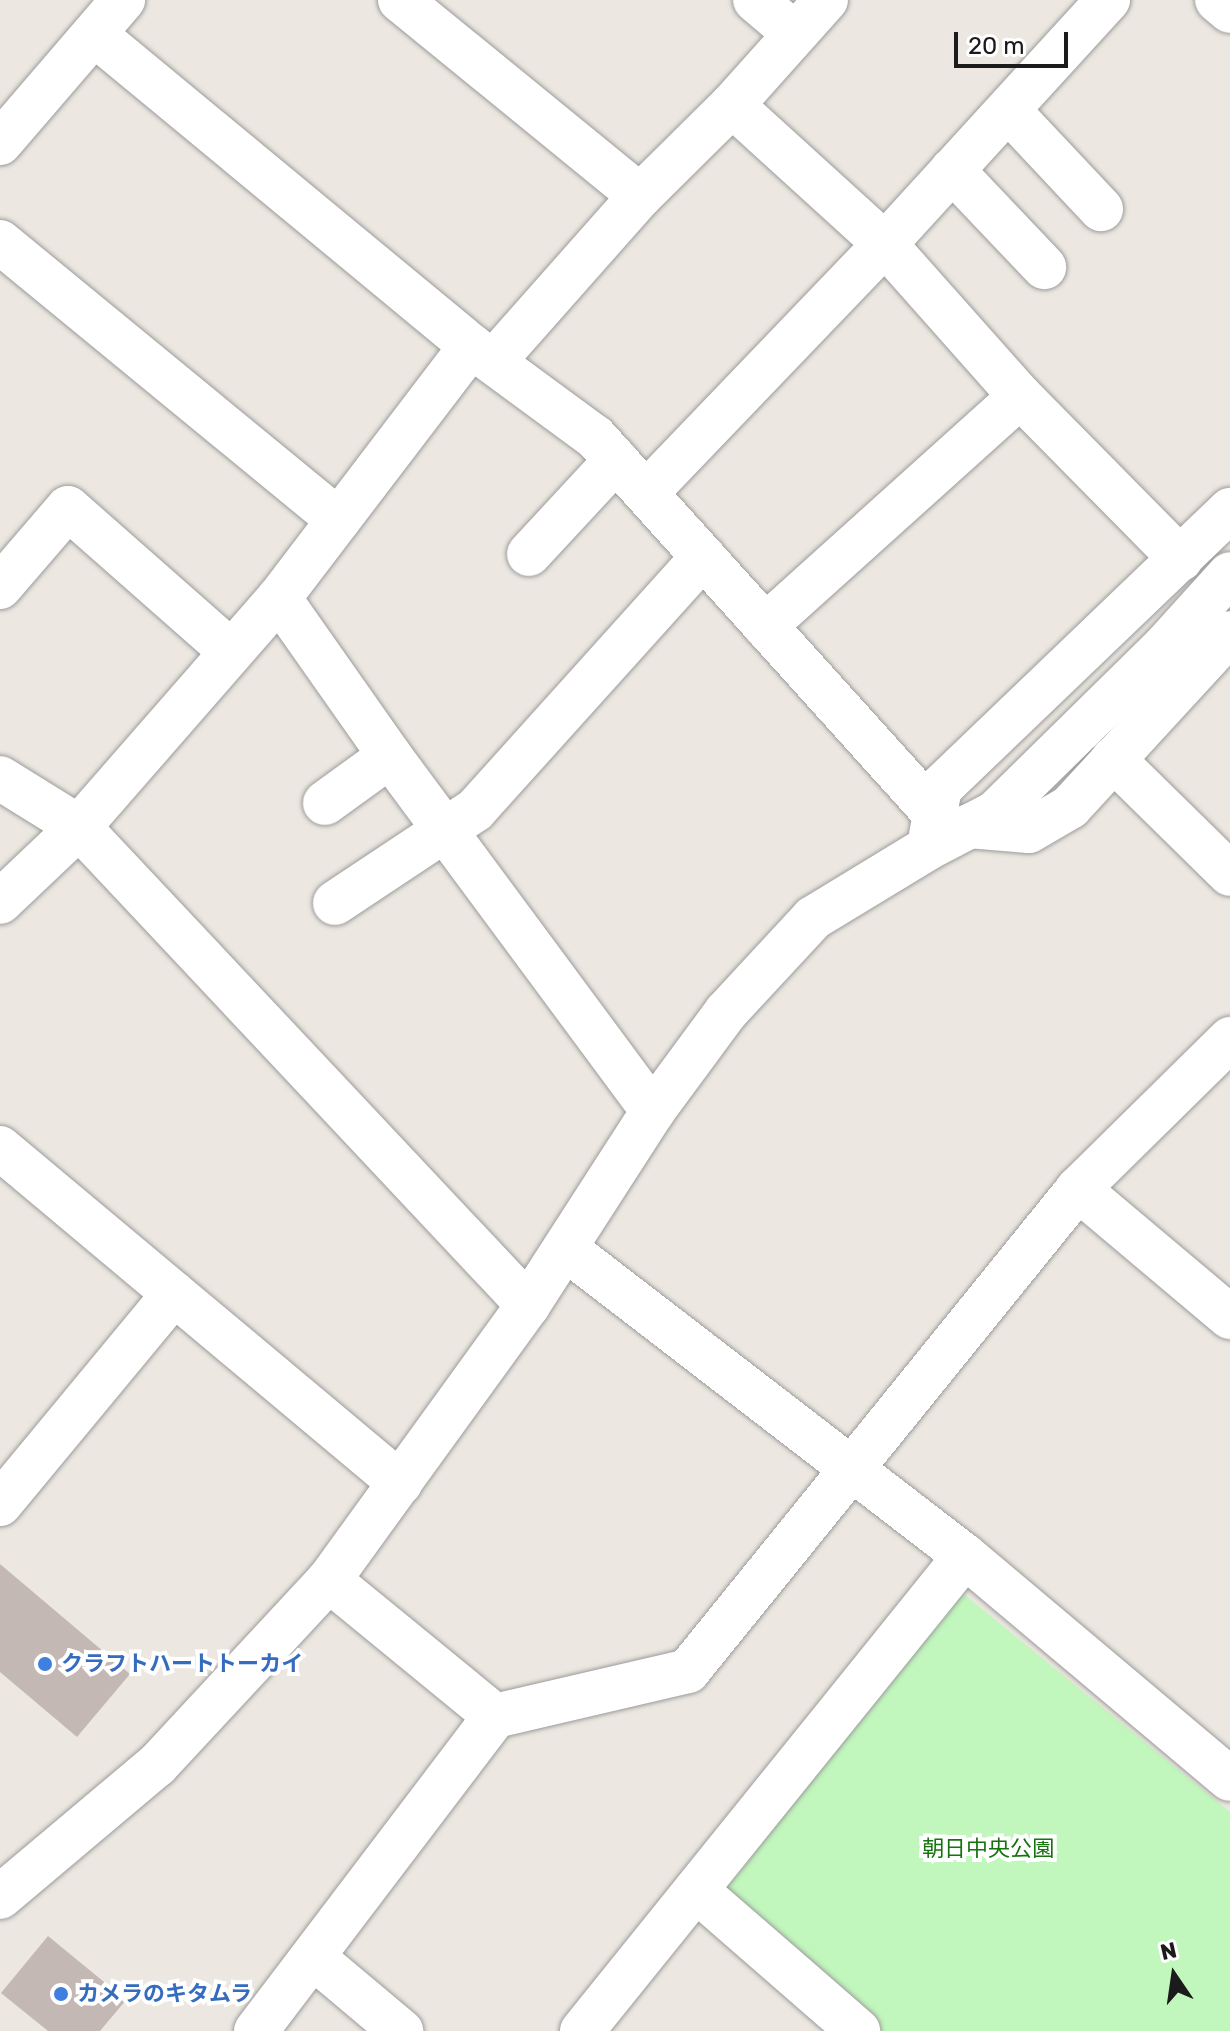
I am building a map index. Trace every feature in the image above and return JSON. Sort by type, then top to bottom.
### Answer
[{"type":"street","points":[[0,143],[123,0]]},
{"type":"street","points":[[400,0],[640,196]]},
{"type":"street","points":[[755,0],[794,33]]},
{"type":"street","points":[[0,902],[79,827],[279,598],[339,520],[483,353],[732,105],[826,0]]},
{"type":"street","points":[[646,493],[885,244],[1108,0]]},
{"type":"street","points":[[1217,0],[1230,11]]},
{"type":"street","points":[[94,34],[483,353],[595,437],[944,829],[1029,831],[1070,807],[1230,633]]},
{"type":"street","points":[[732,105],[885,244],[1020,396],[1181,559]]},
{"type":"street","points":[[1008,110],[1101,209]]},
{"type":"street","points":[[952,170],[1044,267]]},
{"type":"street","points":[[0,242],[339,520]]},
{"type":"street","points":[[765,626],[1020,396]]},
{"type":"street","points":[[529,554],[616,460]]},
{"type":"street","points":[[0,587],[68,508],[230,651]]},
{"type":"street","points":[[944,829],[940,788],[1230,510]]},
{"type":"street","points":[[335,903],[475,810],[703,557]]},
{"type":"street","points":[[0,1897],[157,1765],[329,1580],[528,1305],[653,1111],[726,1012],[813,918],[944,829],[995,813],[1164,647],[1230,574]]},
{"type":"street","points":[[279,598],[390,756],[653,1111]]},
{"type":"street","points":[[325,803],[390,756]]},
{"type":"street","points":[[1113,759],[1230,874]]},
{"type":"street","points":[[0,778],[79,827],[528,1305]]},
{"type":"street","points":[[256,2031],[495,1716],[688,1671],[1078,1189],[1230,1039]]},
{"type":"street","points":[[0,1148],[400,1483]]},
{"type":"street","points":[[1078,1189],[1230,1317]]},
{"type":"street","points":[[566,1249],[965,1556],[1230,1779]]},
{"type":"street","points":[[0,1504],[174,1294]]},
{"type":"street","points":[[582,2031],[965,1556]]},
{"type":"street","points":[[329,1580],[495,1716]]},
{"type":"street","points":[[696,1890],[858,2031]]},
{"type":"street","points":[[314,1958],[401,2031]]},
{"type":"green space","name":"朝日中央公園","points":[[965,1595],[1230,1812],[1230,2031],[880,2031],[726,1902],[722,1883],[955,1598]]},
{"type":"building","points":[[0,1564],[130,1674],[77,1737],[0,1672]]},
{"type":"building","points":[[48,1936],[126,2000],[100,2031],[48,2031],[1,1993]]},
{"type":"place","name":"クラフトハートトーカイ","points":[[45,1664]]},
{"type":"place","name":"カメラのキタムラ","points":[[61,1994]]}]
